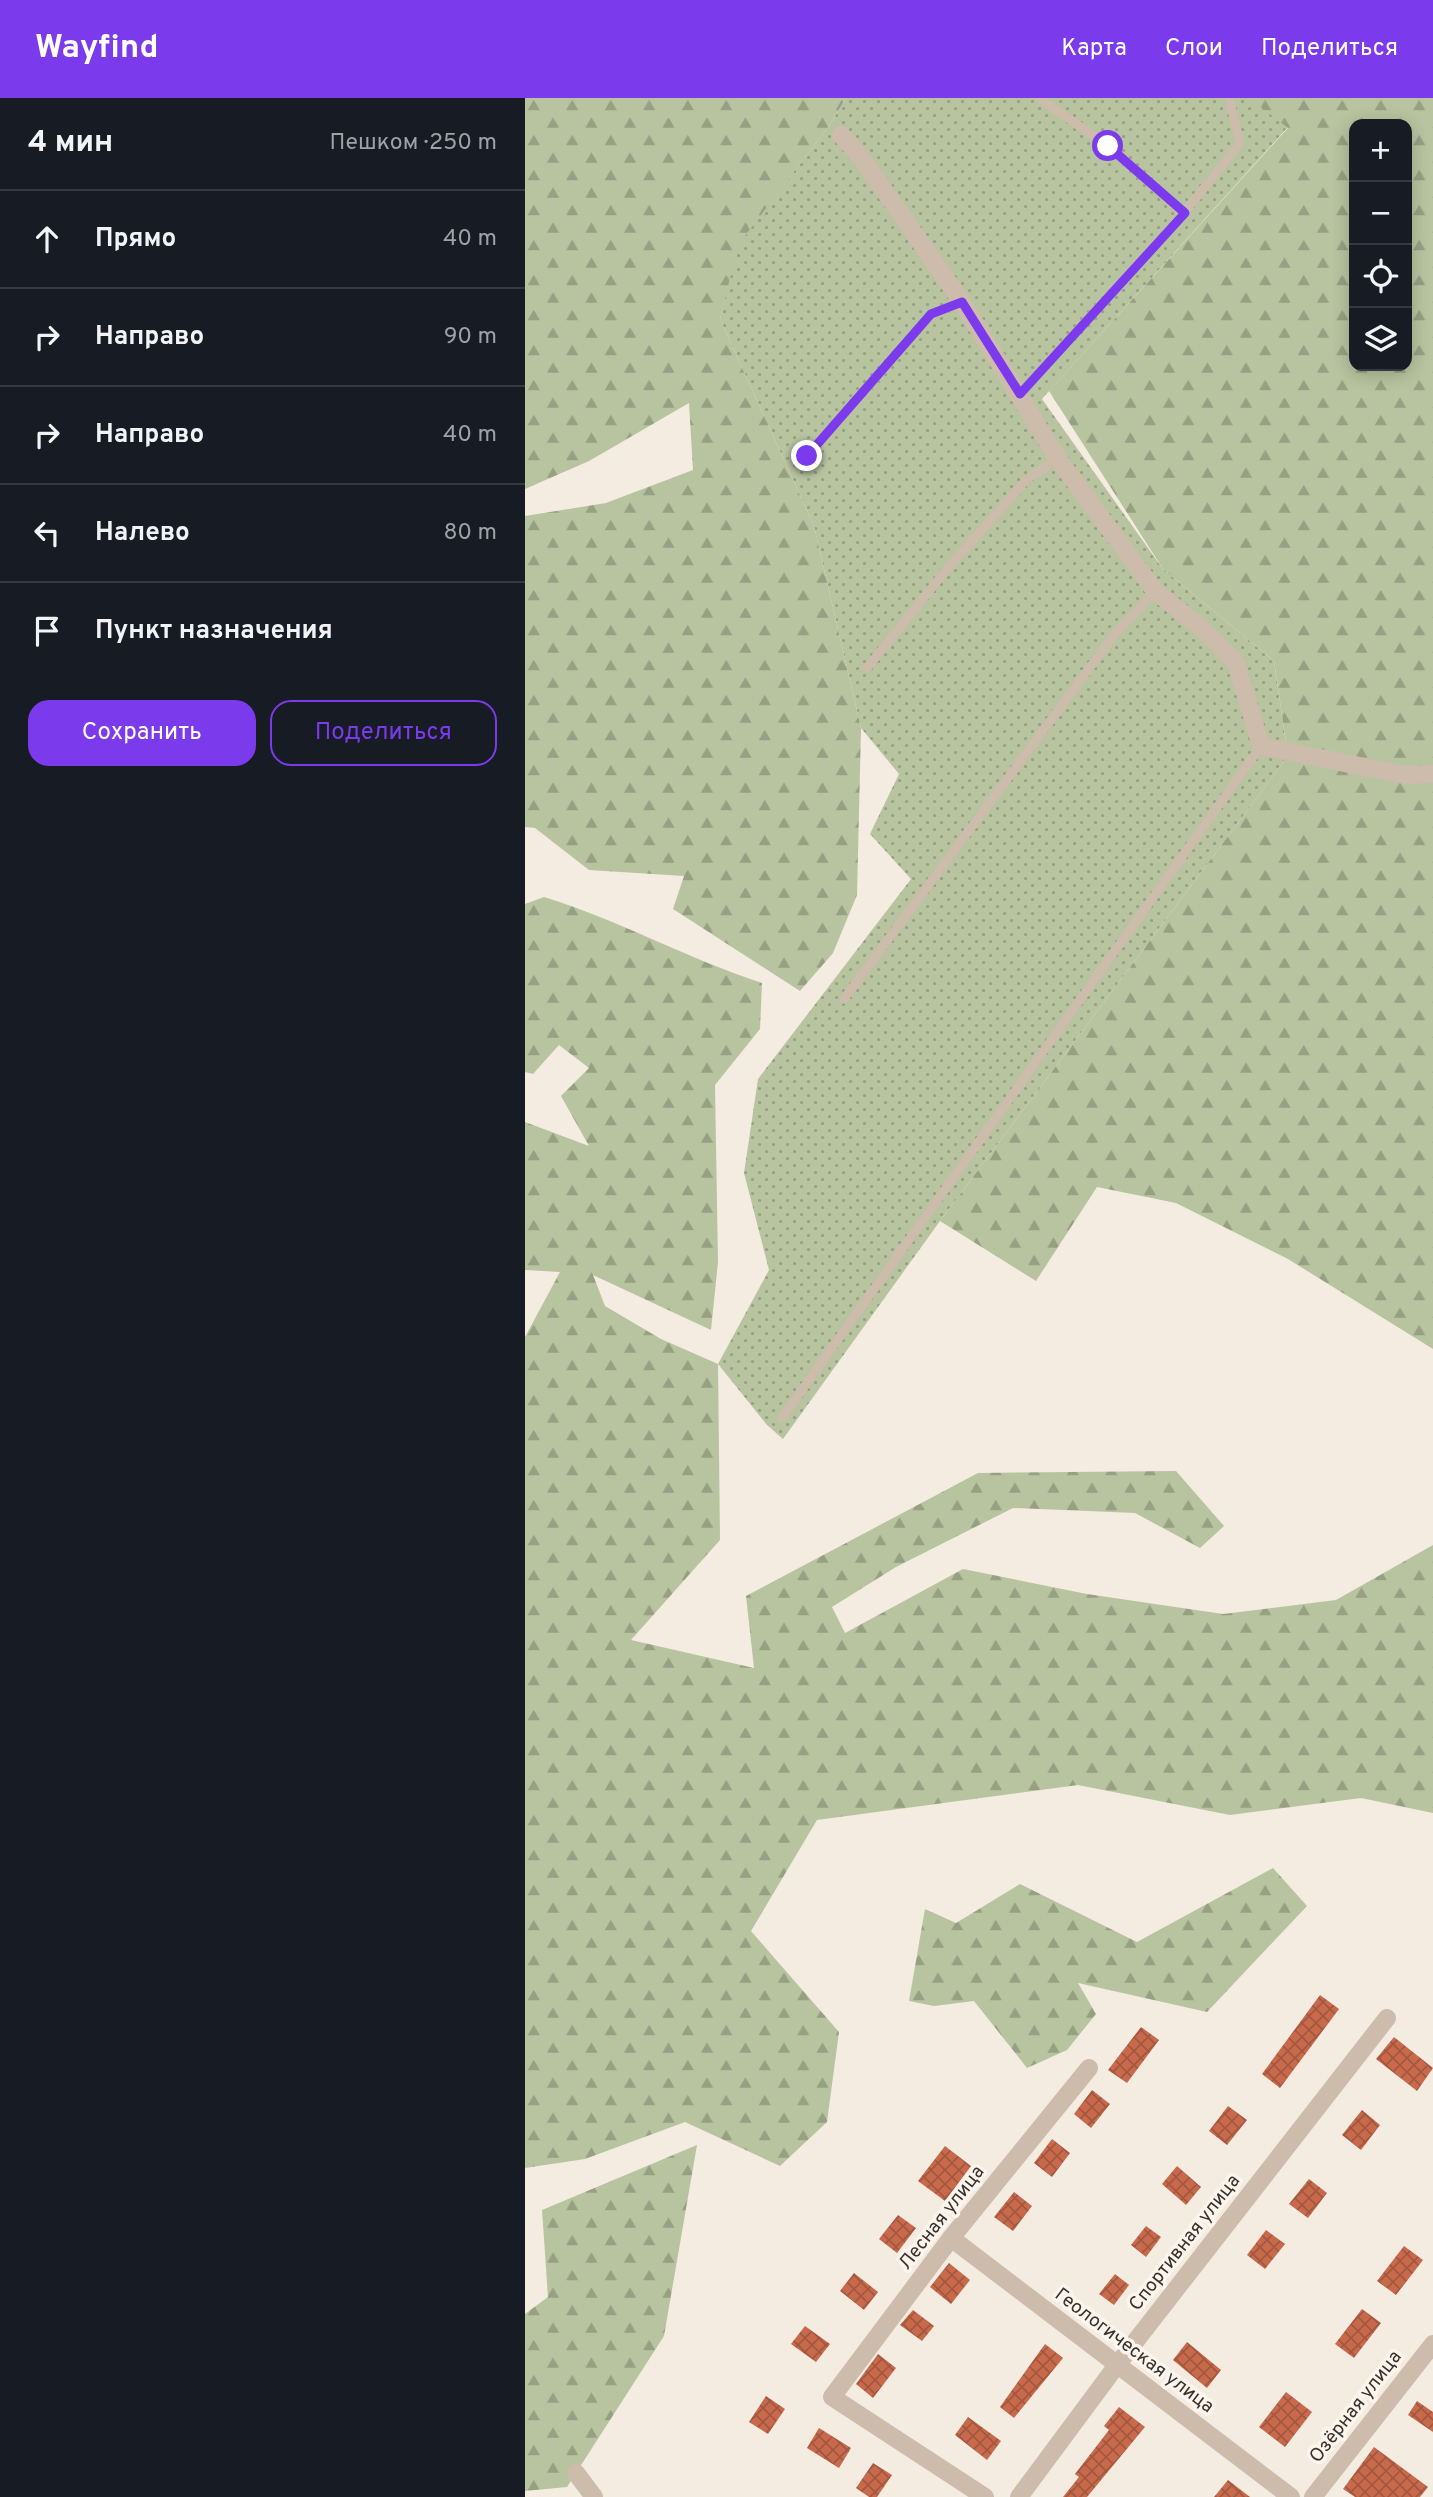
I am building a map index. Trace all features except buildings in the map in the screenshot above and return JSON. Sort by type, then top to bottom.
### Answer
[{"type":"street","points":[[841,135],[863,160],[962,302],[1058,459],[1155,591],[1200,627],[1236,663],[1261,746],[1404,775],[1433,774]]},
{"type":"street","name":"Спортивная улица","points":[[1019,2497],[1117,2365],[1387,2018]]},
{"type":"street","name":"Лесная улица","points":[[985,2497],[832,2397],[951,2238],[1089,2068]]},
{"type":"street","name":"Геологическая улица","points":[[951,2238],[1291,2497]]},
{"type":"street","name":"Озёрная улица","points":[[1313,2497],[1433,2344]]},
{"type":"street","points":[[576,2473],[594,2497]]},
{"type":"lane","points":[[1039,98],[1108,146],[1185,213]]},
{"type":"lane","points":[[1020,394],[1185,213],[1240,143],[1229,98]]},
{"type":"lane","points":[[807,456],[931,314],[962,302]]},
{"type":"lane","points":[[867,668],[947,569],[1027,479],[1058,459]]},
{"type":"lane","points":[[844,999],[1114,635],[1155,591]]},
{"type":"lane","points":[[782,1418],[1261,746]]},
{"type":"green space","points":[[525,98],[846,98],[829,126],[738,245],[720,319],[814,526],[861,728],[857,895],[833,953],[800,991],[673,909],[684,876],[589,870],[535,828],[525,827],[525,516],[606,503],[693,470],[689,403],[589,461],[525,489]]},
{"type":"green space","points":[[846,98],[1252,98],[1288,127],[1042,399],[1163,569],[1274,661],[1288,756],[940,1221],[783,1439],[767,1425],[718,1364],[769,1270],[744,1173],[758,1079],[911,879],[870,834],[899,774],[861,728],[814,526],[720,319],[737,245],[829,126]]},
{"type":"green space","points":[[1249,98],[1433,98],[1433,1349],[1288,1259],[1176,1203],[1097,1187],[1036,1281],[940,1221],[1288,756],[1274,661],[1163,569],[1049,391],[1288,128]]},
{"type":"green space","points":[[544,897],[762,983],[760,1029],[715,1085],[718,1262],[711,1330],[593,1275],[605,1306],[661,1339],[718,1364],[720,1540],[631,1640],[754,1668],[746,1596],[978,1473],[1176,1471],[1224,1526],[1200,1548],[1135,1513],[1013,1508],[896,1567],[832,1607],[845,1633],[963,1569],[1087,1594],[1223,1614],[1336,1600],[1433,1545],[1433,1813],[1361,1798],[1230,1815],[1078,1785],[817,1820],[751,1931],[839,2032],[827,2122],[780,2166],[685,2122],[585,2159],[525,2168],[525,1337],[560,1272],[525,1270],[525,1122],[589,1146],[561,1096],[589,1068],[559,1045],[533,1074],[525,1072],[525,904]]},
{"type":"green space","points":[[1273,1868],[1307,1906],[1207,2012],[1078,1983],[1096,2014],[1067,2050],[1027,2068],[974,2001],[934,2006],[909,2001],[925,1909],[956,1923],[1020,1884],[1137,1942]]},
{"type":"green space","points":[[697,2145],[664,2336],[567,2487],[525,2491],[525,2314],[548,2297],[542,2210]]},
{"type":"route","points":[[807,456],[931,314],[962,302],[1020,394],[1185,213],[1108,146]]}]
